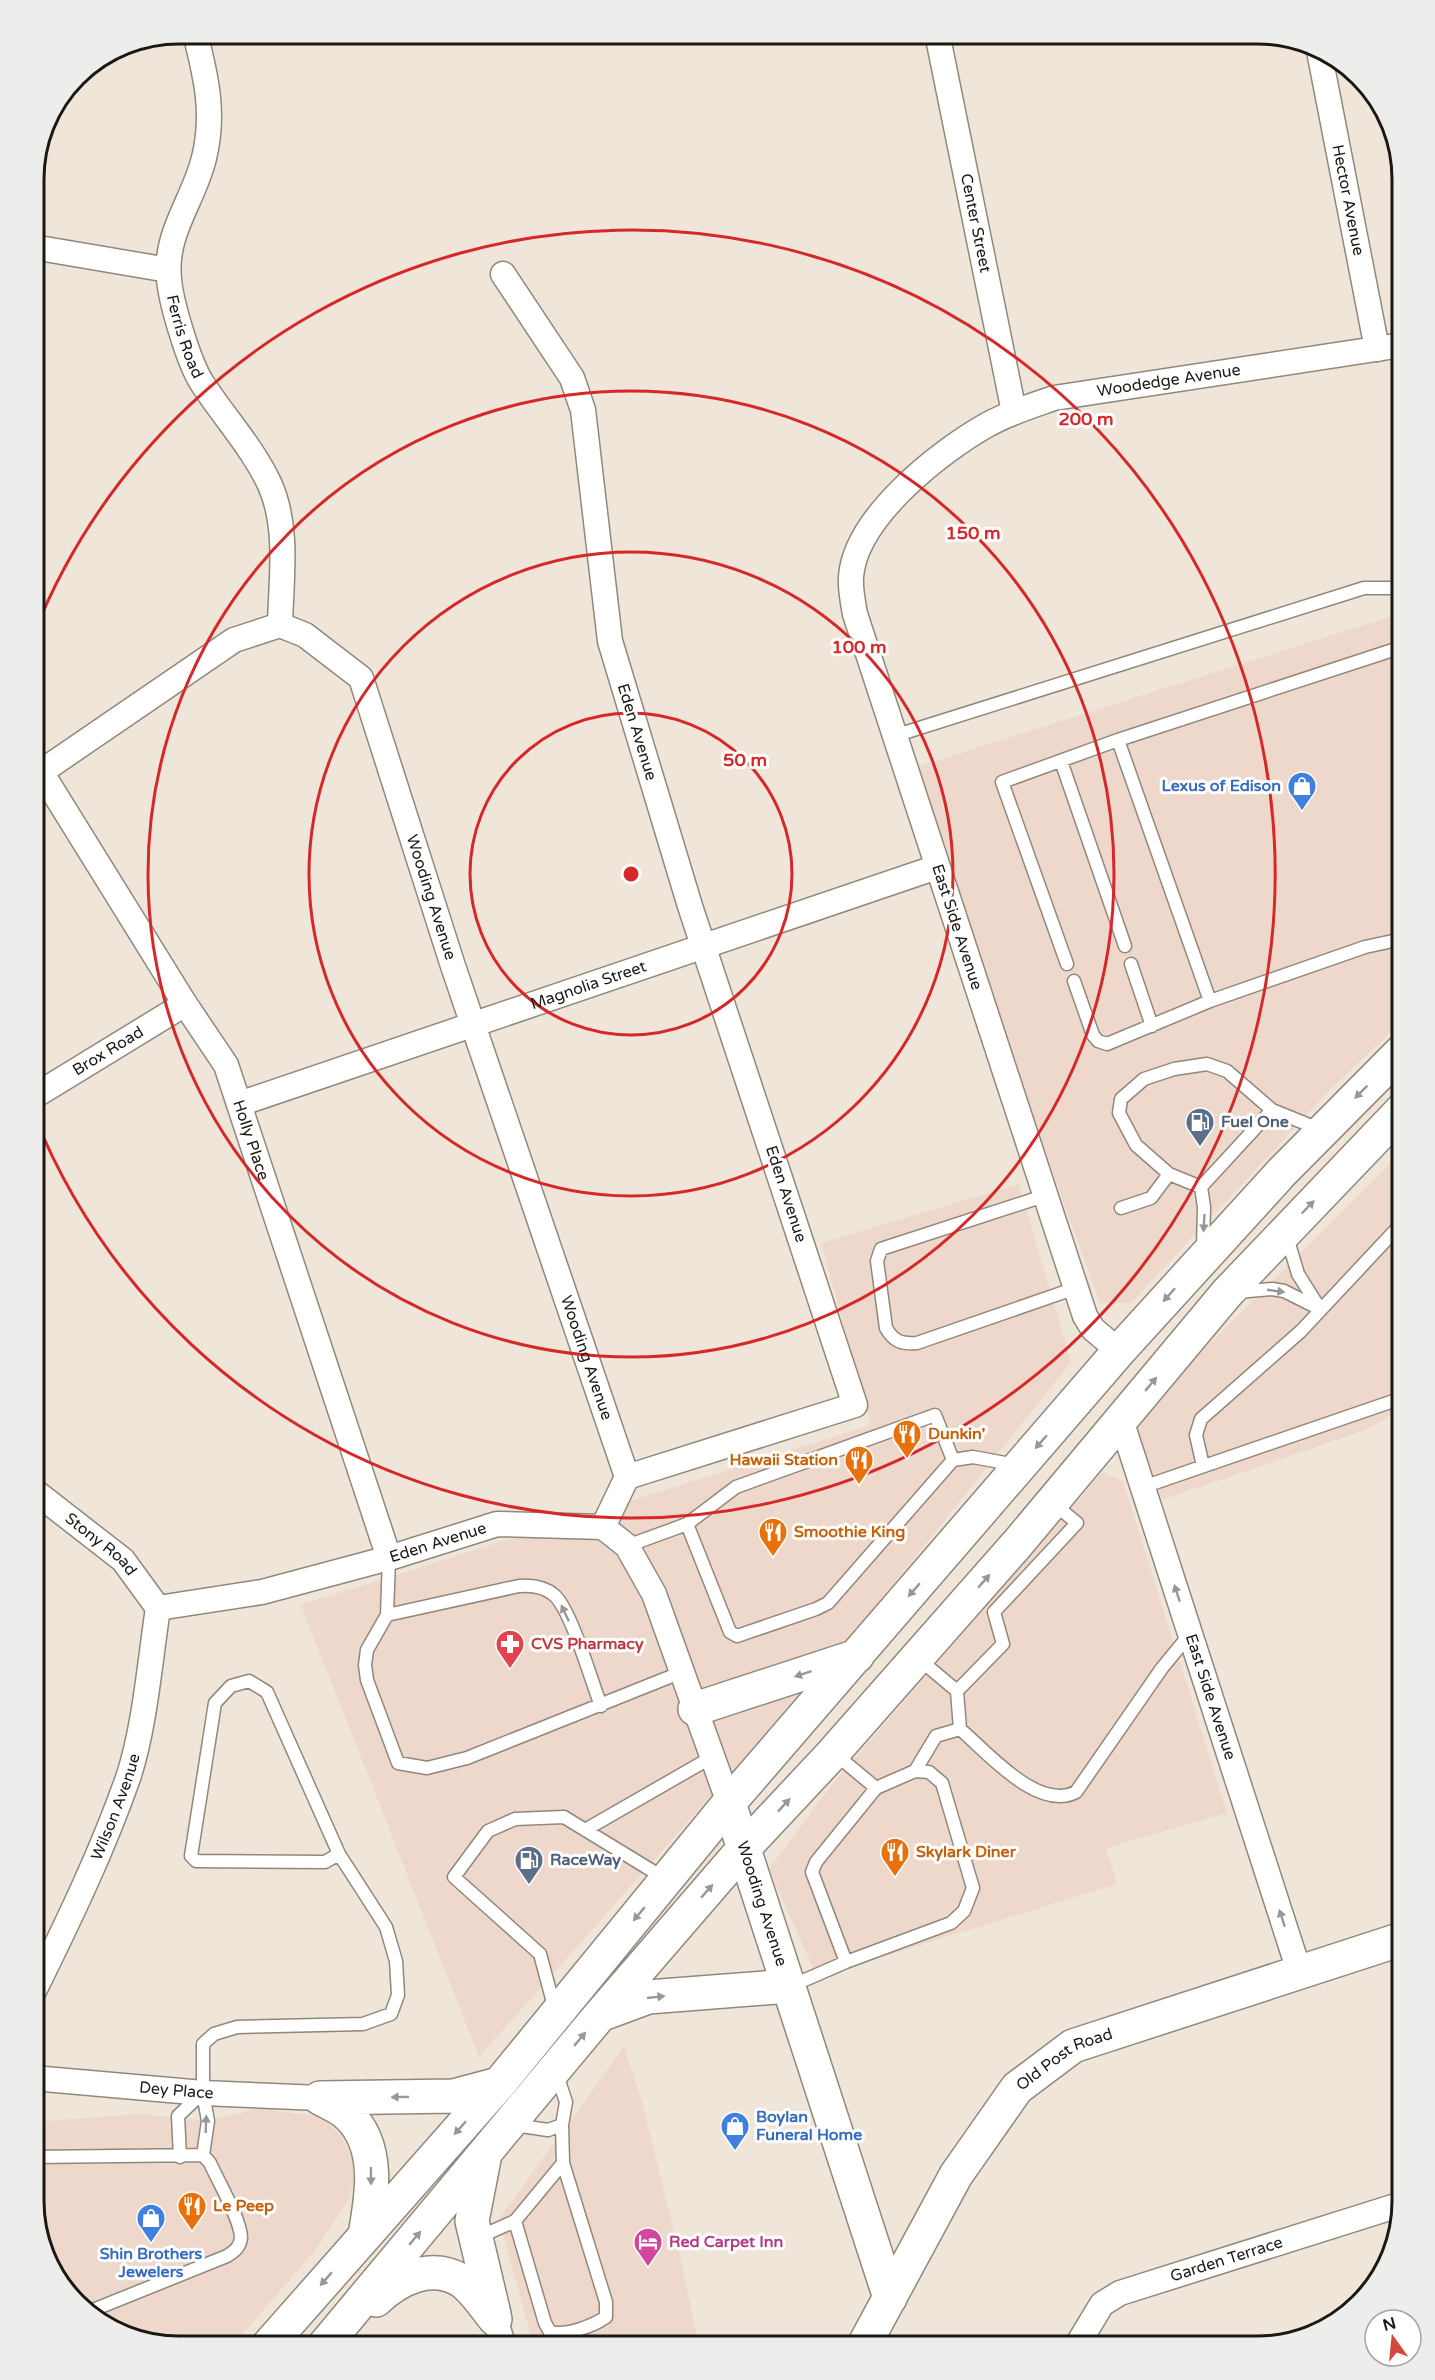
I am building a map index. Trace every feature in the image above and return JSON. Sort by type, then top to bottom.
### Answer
[{"type":"main road","points":[[277,2336],[499,2084],[729,1803],[1119,1351],[1323,1130],[1392,1061]]},
{"type":"main road","points":[[334,2336],[600,2014],[744,1847],[833,1753],[917,1658],[1052,1503],[1227,1293],[1392,1120]]},
{"type":"main road","points":[[695,1710],[858,1655]]},
{"type":"main road","name":"Wooding Avenue","points":[[729,1803],[890,2298]]},
{"type":"main road","name":"Old Post Road","points":[[869,2337],[956,2175],[1017,2088],[1072,2046],[1392,1942]]},
{"type":"main road","points":[[600,2014],[648,1997],[789,1986]]},
{"type":"main road","points":[[320,2098],[454,2096],[499,2084]]},
{"type":"main road","points":[[320,2098],[348,2115],[361,2132],[369,2150],[371,2201],[365,2235]]},
{"type":"main road","points":[[486,2154],[472,2221],[499,2333]]},
{"type":"main road","points":[[337,2336],[381,2295],[407,2277],[435,2273],[461,2281],[499,2333]]},
{"type":"street","name":"Ferris Road","points":[[198,44],[210,99],[211,122],[204,161],[183,206],[167,257],[168,270],[181,328],[200,380],[270,486],[282,530],[280,625]]},
{"type":"street","name":"Center Street","points":[[940,44],[1014,412]]},
{"type":"street","name":"Hector Avenue","points":[[1321,60],[1377,349]]},
{"type":"street","points":[[44,249],[168,270]]},
{"type":"street","name":"Eden Avenue","points":[[503,274],[572,378],[583,410],[610,641],[704,946],[855,1405],[627,1477]]},
{"type":"street","name":"Woodedge Avenue","points":[[893,496],[986,425],[1054,398],[1392,347]]},
{"type":"street","name":"East Side Avenue","points":[[893,496],[860,547],[851,577],[855,614],[1076,1288],[1093,1329],[1119,1351]]},
{"type":"street","points":[[44,762],[234,640],[280,625]]},
{"type":"street","name":"Wooding Avenue","points":[[280,625],[305,635],[361,678],[473,1025],[627,1477]]},
{"type":"street","name":"Holly Place","points":[[44,777],[184,1004],[226,1065],[390,1558]]},
{"type":"street","name":"Magnolia Street","points":[[239,1104],[937,867]]},
{"type":"street","name":"Brox Road","points":[[44,1090],[184,1004]]},
{"type":"street","name":"East Side Avenue","points":[[1121,1420],[1300,1974]]},
{"type":"street","points":[[603,1527],[627,1477]]},
{"type":"street","name":"Stony Road","points":[[44,1499],[123,1560],[158,1608]]},
{"type":"street","name":"Eden Avenue","points":[[158,1608],[262,1592],[390,1558],[496,1524],[603,1527]]},
{"type":"street","name":"Wooding Avenue","points":[[603,1527],[627,1546],[654,1594],[729,1803]]},
{"type":"street","name":"Wilson Avenue","points":[[44,1971],[82,1894],[129,1773],[145,1695],[158,1608]]},
{"type":"street","name":"Dey Place","points":[[44,2079],[203,2092],[320,2098]]},
{"type":"street","name":"Garden Terrace","points":[[1082,2337],[1102,2304],[1120,2293],[1158,2279],[1391,2207]]},
{"type":"lane","points":[[894,736],[1364,588],[1392,588]]},
{"type":"lane","points":[[1067,964],[1002,782],[1118,740],[1392,650]]},
{"type":"lane","points":[[1118,740],[1210,1001]]},
{"type":"lane","points":[[1061,761],[1125,946]]},
{"type":"lane","points":[[1074,981],[1093,1035],[1101,1042],[1112,1043],[1210,1001],[1365,946],[1392,941]]},
{"type":"lane","points":[[1131,964],[1152,1026]]},
{"type":"lane","points":[[1201,1187],[1169,1174],[1136,1144],[1119,1113],[1121,1099],[1144,1079],[1174,1069],[1207,1064],[1227,1071],[1272,1110],[1323,1130]]},
{"type":"lane","points":[[1201,1187],[1272,1110]]},
{"type":"lane","points":[[1121,1208],[1151,1198],[1169,1174]]},
{"type":"lane","points":[[1201,1187],[1204,1207],[1202,1259]]},
{"type":"lane","points":[[1047,1195],[881,1249],[877,1261],[886,1329],[891,1338],[899,1343],[917,1343],[1076,1288]]},
{"type":"lane","points":[[1285,1231],[1295,1267],[1320,1309]]},
{"type":"lane","points":[[1203,1466],[1196,1436],[1201,1419],[1301,1331],[1392,1233]]},
{"type":"lane","points":[[1227,1293],[1272,1289],[1284,1291],[1320,1309]]},
{"type":"lane","points":[[1143,1487],[1392,1401]]},
{"type":"lane","points":[[627,1546],[687,1524],[736,1486],[935,1415],[953,1460]]},
{"type":"lane","points":[[687,1524],[730,1632],[737,1636],[828,1603],[953,1460],[973,1457],[1020,1466]]},
{"type":"lane","points":[[957,1691],[1003,1644],[994,1612],[1077,1523],[1052,1503]]},
{"type":"lane","points":[[390,1558],[387,1615],[367,1650],[365,1665],[367,1680],[398,1763],[427,1768],[467,1758],[682,1672]]},
{"type":"lane","points":[[387,1615],[519,1586],[530,1585],[548,1590],[556,1596],[570,1624],[601,1706]]},
{"type":"lane","points":[[917,1658],[957,1691],[960,1729],[1017,1779],[1038,1792],[1067,1797],[1076,1792],[1162,1668],[1190,1634]]},
{"type":"lane","points":[[96,2309],[227,2256],[238,2248],[241,2238],[237,2223],[210,2163],[203,2155],[208,2121],[203,2092],[203,2044],[214,2034],[237,2027],[363,2024],[391,2014],[398,1995],[396,1961],[386,1927],[339,1854],[267,1692],[249,1681],[231,1686],[215,1703],[191,1857],[196,1861],[325,1862],[339,1854]]},
{"type":"lane","points":[[915,1771],[936,1736],[960,1729]]},
{"type":"lane","points":[[833,1753],[876,1788]]},
{"type":"lane","points":[[585,1830],[712,1757]]},
{"type":"lane","points":[[789,1986],[951,1923],[970,1900],[973,1888],[942,1783],[929,1772],[915,1771],[876,1788],[813,1866],[812,1872],[846,1962]]},
{"type":"lane","points":[[556,2014],[540,1954],[454,1877],[488,1831],[515,1819],[564,1817],[667,1880]]},
{"type":"lane","points":[[515,2221],[545,2323],[550,2332],[558,2334],[598,2323],[606,2317],[606,2302],[563,2163],[562,2125],[566,2102],[555,2069]]},
{"type":"lane","points":[[180,2157],[178,2116],[203,2092]]},
{"type":"lane","points":[[509,2125],[548,2130],[562,2125]]},
{"type":"lane","points":[[44,2157],[203,2155]]},
{"type":"lane","points":[[476,2238],[515,2221],[563,2163]]},
{"type":"shaded area","points":[[1392,616],[1392,1031],[1329,1091],[1131,1303],[1100,1303],[907,770]]},
{"type":"shaded area","points":[[1392,1161],[1392,1415],[1365,1430],[1162,1500],[1134,1420]]},
{"type":"shaded area","points":[[1019,1184],[1071,1362],[844,1646],[479,2057],[301,1605],[871,1425],[821,1243]]},
{"type":"shaded area","points":[[1102,1473],[1123,1481],[1227,1813],[1106,1848],[1117,1884],[817,1977],[769,1869],[830,1787]]},
{"type":"shaded area","points":[[624,2047],[641,2098],[682,2264],[697,2336],[531,2336],[499,2219]]},
{"type":"shaded area","points":[[256,2109],[321,2116],[343,2138],[353,2163],[353,2183],[347,2203],[313,2253],[241,2336],[169,2336],[152,2334],[119,2323],[103,2314],[77,2291],[57,2261],[48,2237],[44,2202],[44,2121],[140,2114],[208,2121]]},
{"type":"place","name":"Lexus of Edison","points":[[1302,812]]},
{"type":"place","name":"Fuel One","points":[[1200,1148]]},
{"type":"place","name":"Dunkin'","points":[[907,1460]]},
{"type":"place","name":"Hawaii Station","points":[[859,1486]]},
{"type":"place","name":"Smoothie King","points":[[773,1558]]},
{"type":"place","name":"CVS Pharmacy","points":[[510,1670]]},
{"type":"place","name":"Skylark Diner","points":[[895,1878]]},
{"type":"place","name":"RaceWay","points":[[529,1886]]},
{"type":"place","name":"Boylan Funeral Home","points":[[735,2152]]},
{"type":"place","name":"Le Peep","points":[[192,2232]]},
{"type":"place","name":"Shin Brothers Jewelers","points":[[151,2244]]},
{"type":"place","name":"Red Carpet Inn","points":[[648,2268]]}]
